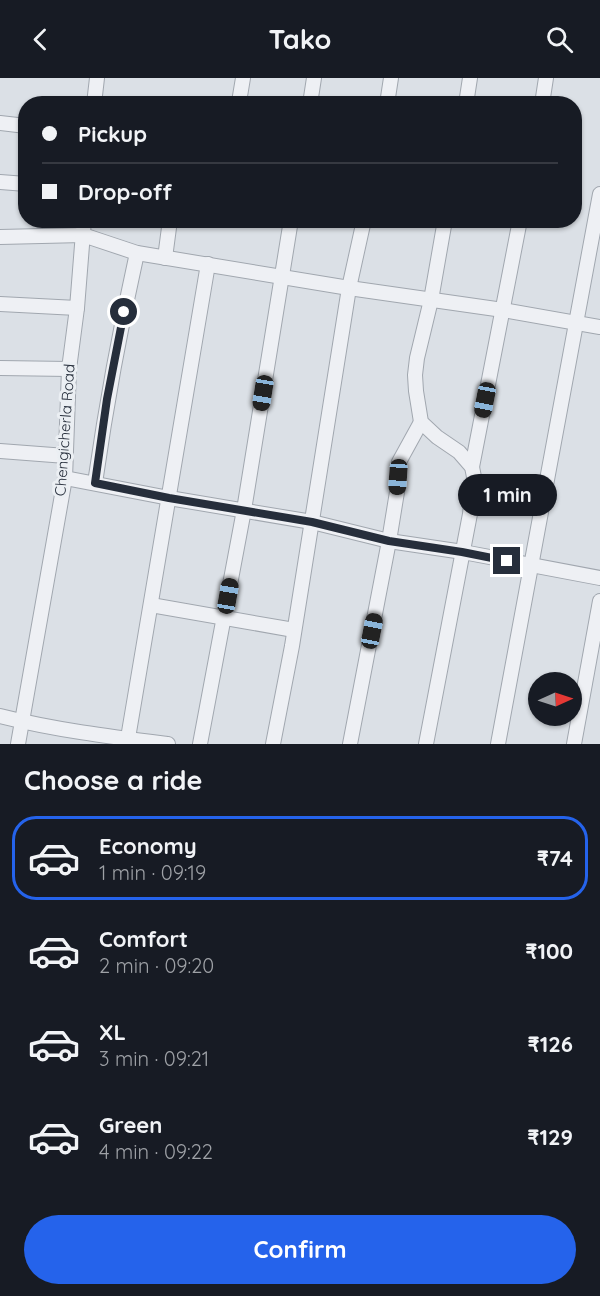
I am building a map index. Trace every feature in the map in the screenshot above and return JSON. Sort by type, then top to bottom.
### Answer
[{"type":"street","points":[[95,96],[97,78]]},
{"type":"street","points":[[240,96],[243,78]]},
{"type":"street","points":[[311,96],[314,78]]},
{"type":"street","points":[[388,96],[391,78]]},
{"type":"street","points":[[467,96],[470,78]]},
{"type":"street","points":[[543,96],[546,78]]},
{"type":"street","points":[[0,123],[18,125]]},
{"type":"street","points":[[0,182],[18,183]]},
{"type":"street","points":[[498,744],[600,194]]},
{"type":"street","name":"Chengicherla Road","points":[[18,744],[65,478],[69,369],[83,228]]},
{"type":"street","points":[[165,258],[169,228]]},
{"type":"street","points":[[201,744],[244,510],[290,228]]},
{"type":"street","points":[[273,744],[312,522],[349,288],[362,228]]},
{"type":"street","points":[[444,228],[431,300],[417,358],[416,391],[421,422],[437,437],[459,452],[472,467]]},
{"type":"street","points":[[426,744],[470,514],[474,477],[472,467],[518,228]]},
{"type":"street","points":[[0,237],[83,235],[136,253],[600,327]]},
{"type":"street","points":[[95,483],[109,388],[136,253]]},
{"type":"street","points":[[127,742],[208,264]]},
{"type":"street","points":[[0,304],[77,308]]},
{"type":"street","points":[[0,368],[69,369]]},
{"type":"street","points":[[350,744],[389,541],[399,462],[421,422]]},
{"type":"street","points":[[0,451],[66,456]]},
{"type":"street","points":[[65,478],[312,522],[389,541],[600,578]]},
{"type":"street","points":[[574,744],[600,601]]},
{"type":"street","points":[[151,605],[294,630]]},
{"type":"street","points":[[0,716],[127,742],[168,744]]},
{"type":"route","points":[[124,312],[107,399],[95,483],[312,522],[389,541],[507,561]]}]
